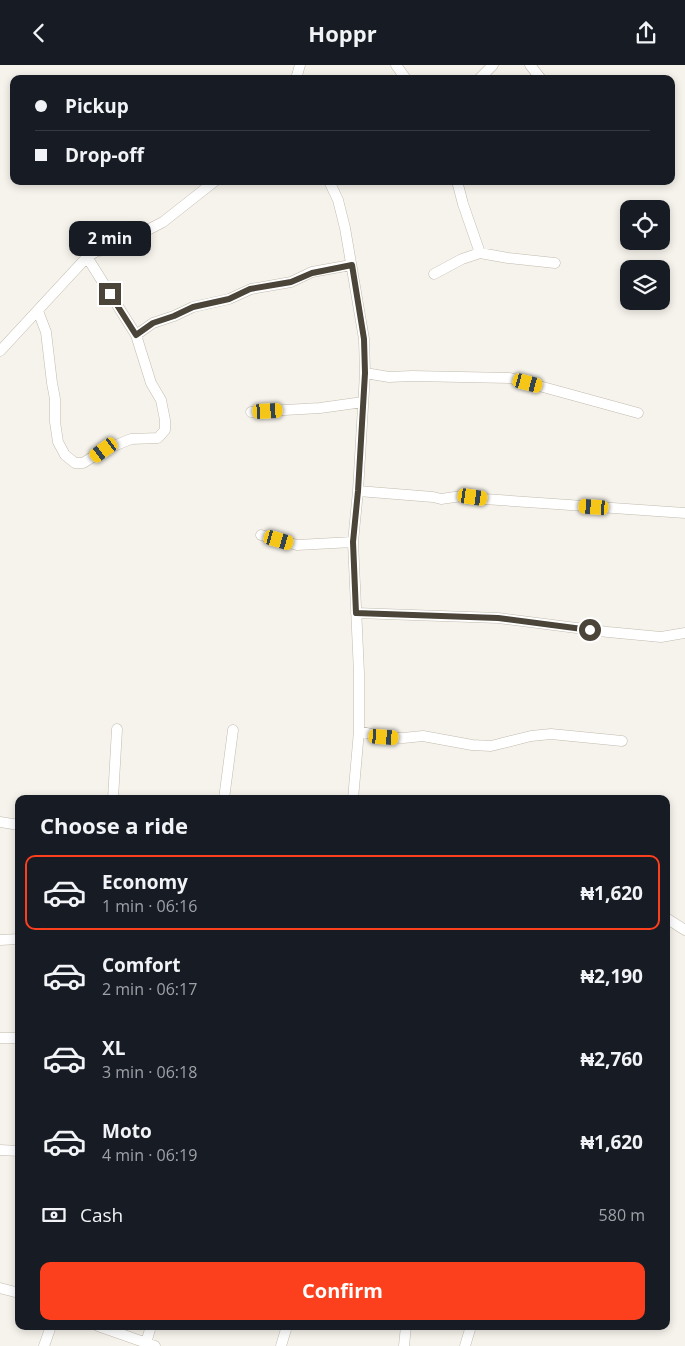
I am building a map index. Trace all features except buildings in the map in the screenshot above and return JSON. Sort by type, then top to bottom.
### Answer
[{"type":"street","points":[[483,75],[493,65]]},
{"type":"street","points":[[530,65],[538,75]]},
{"type":"street","points":[[0,351],[87,257],[97,251],[109,250],[163,221],[210,185]]},
{"type":"street","points":[[331,185],[338,200],[345,228],[364,339],[365,373],[353,542],[359,673],[359,731],[353,795]]},
{"type":"street","points":[[458,185],[480,253]]},
{"type":"street","points":[[434,274],[462,259],[480,253],[555,263]]},
{"type":"street","points":[[38,311],[46,332],[52,383],[56,399],[55,422],[58,442],[65,455],[75,463],[83,463],[104,450],[131,439],[158,438],[165,430],[166,420],[161,400],[150,383],[136,335],[87,257]]},
{"type":"street","points":[[136,335],[153,323],[193,307],[229,299],[250,289],[291,282],[312,273],[352,265]]},
{"type":"street","points":[[365,373],[389,377],[510,378],[638,413]]},
{"type":"street","points":[[251,412],[320,408],[363,402]]},
{"type":"street","points":[[358,491],[441,499],[462,496],[685,513]]},
{"type":"street","points":[[261,535],[297,545],[353,542]]},
{"type":"street","points":[[356,613],[498,618],[661,637],[685,633]]},
{"type":"street","points":[[114,795],[117,729]]},
{"type":"street","points":[[225,795],[233,730]]},
{"type":"street","points":[[359,731],[384,737],[423,736],[472,745],[491,746],[510,740],[551,734],[622,741]]},
{"type":"street","points":[[0,822],[15,824]]},
{"type":"street","points":[[670,921],[685,931]]},
{"type":"street","points":[[0,941],[15,939]]},
{"type":"street","points":[[0,1038],[15,1038]]},
{"type":"street","points":[[0,1150],[15,1151]]},
{"type":"street","points":[[0,1288],[15,1292]]},
{"type":"street","points":[[44,1346],[50,1330]]},
{"type":"street","points":[[109,1330],[151,1345],[151,1330]]},
{"type":"street","points":[[281,1346],[286,1330]]},
{"type":"street","points":[[404,1346],[406,1330]]},
{"type":"street","points":[[466,1346],[470,1330]]},
{"type":"route","points":[[110,294],[136,335],[153,323],[193,307],[229,299],[250,289],[291,282],[312,273],[352,265],[364,339],[365,373],[353,542],[356,613],[498,618],[590,630]]}]
